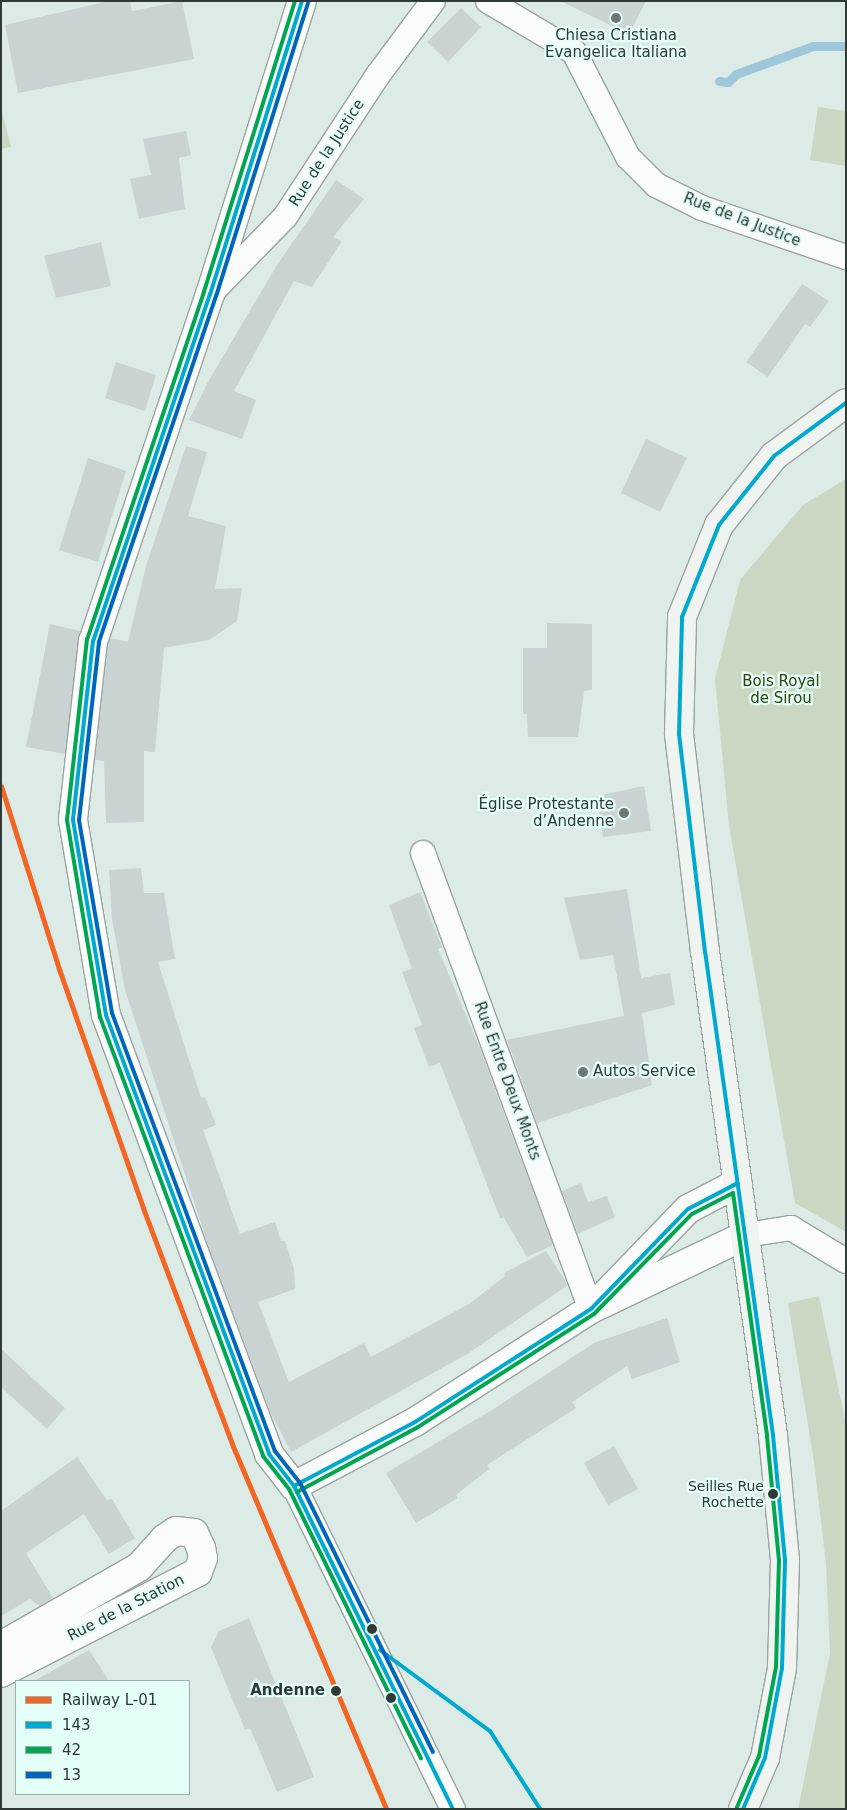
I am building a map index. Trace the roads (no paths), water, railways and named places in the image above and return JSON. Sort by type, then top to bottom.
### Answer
[{"type":"main road","points":[[742,1809],[766,1758],[782,1668],[785,1560],[774,1435],[705,952],[679,734],[682,617],[719,524],[774,456],[846,404]]},
{"type":"street","name":"Rue de la Justice","points":[[302,1],[210,294],[93,641],[74,820],[106,1015],[269,1454],[294,1486],[453,1809]]},
{"type":"street","name":"Rue de la Justice","points":[[210,294],[285,217],[378,75],[433,1]]},
{"type":"street","name":"Rue de la Justice","points":[[488,1],[574,52],[628,157],[656,185],[702,208],[846,257]]},
{"type":"street","name":"Rue Entre Deux Monts","points":[[423,853],[590,1309]]},
{"type":"street","points":[[590,1309],[688,1209],[738,1183]]},
{"type":"street","points":[[294,1486],[415,1422],[590,1309],[746,1235],[791,1228],[846,1261]]},
{"type":"street","name":"Rue de la Station","points":[[1,1646],[140,1568],[171,1534],[183,1530],[194,1533],[203,1558],[198,1572],[1,1673]]},
{"type":"waterway","points":[[719,81],[728,82],[736,74],[813,46],[846,46]]},
{"type":"rail line","name":"L-01","points":[[1,786],[59,969],[143,1208],[235,1451],[386,1809]]},
{"type":"place","name":"Chiesa Cristiana Evangelica Italiana","points":[[616,18]]},
{"type":"place","name":"Église Protestante d’Andenne","points":[[624,813]]},
{"type":"place","name":"Autos Service","points":[[583,1072]]},
{"type":"place","name":"Seilles Rue Rochette","points":[[773,1494]]},
{"type":"place","name":"Andenne","points":[[336,1691]]},
{"type":"park label","name":"Bois Royal de Sirou","points":[[781,690]]}]
